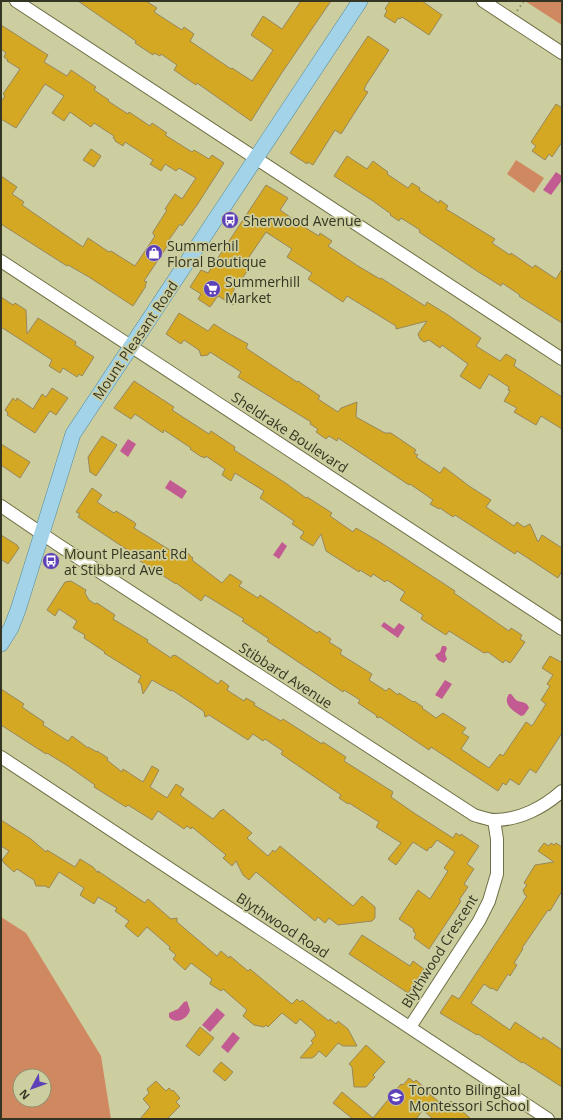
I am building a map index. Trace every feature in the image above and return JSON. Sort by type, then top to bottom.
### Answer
[{"type":"main road","name":"Mount Pleasant Road","points":[[1,644],[11,628],[18,610],[73,434],[360,1]]},
{"type":"street","points":[[16,1],[562,359]]},
{"type":"street","points":[[483,1],[562,53]]},
{"type":"street","name":"Sheldrake Boulevard","points":[[1,261],[562,629]]},
{"type":"street","name":"Stibbard Avenue","points":[[1,506],[474,815],[494,820],[521,815],[536,809],[562,791]]},
{"type":"street","name":"Blythwood Road","points":[[1,757],[548,1119]]},
{"type":"street","name":"Blythwood Crescent","points":[[410,1027],[479,922],[489,901],[497,874],[497,839],[494,820]]},
{"type":"path","points":[[517,12],[524,1]]},
{"type":"shaded area","points":[[525,1],[562,1],[562,25]]},
{"type":"shaded area","points":[[516,160],[544,178],[534,193],[507,174]]},
{"type":"shaded area","points":[[556,172],[562,176],[562,180],[551,195],[543,190]]},
{"type":"shaded area","points":[[128,439],[136,444],[128,457],[120,451]]},
{"type":"shaded area","points":[[170,480],[187,491],[182,499],[165,488]]},
{"type":"shaded area","points":[[282,542],[287,546],[279,559],[273,555]]},
{"type":"shaded area","points":[[384,622],[394,629],[399,623],[405,627],[398,638],[381,626]]},
{"type":"shaded area","points":[[442,646],[447,648],[445,654],[447,659],[444,663],[438,660],[435,655],[440,652]]},
{"type":"shaded area","points":[[445,680],[452,684],[442,699],[435,695]]},
{"type":"shaded area","points":[[509,694],[527,705],[529,708],[524,715],[521,716],[509,707],[507,698]]},
{"type":"shaded area","points":[[1,917],[26,933],[101,1056],[111,1119],[1,1119]]},
{"type":"shaded area","points":[[187,1001],[190,1010],[187,1016],[178,1021],[175,1021],[169,1017],[169,1013],[178,1009],[184,1002]]},
{"type":"shaded area","points":[[217,1008],[225,1015],[210,1032],[202,1025]]},
{"type":"shaded area","points":[[233,1032],[240,1038],[228,1053],[221,1047]]},
{"type":"building","points":[[78,1],[146,1],[157,8],[154,12],[182,30],[184,27],[194,34],[190,41],[231,69],[232,68],[252,81],[273,50],[251,35],[263,16],[282,29],[301,1],[331,1],[251,121],[197,83],[196,85],[174,70],[177,65],[161,54],[160,56],[154,53],[153,55],[135,43],[136,41]]},
{"type":"building","points":[[390,1],[422,1],[442,15],[429,35],[402,17],[400,19],[398,18],[395,23],[384,16],[387,11],[385,9]]},
{"type":"building","points":[[1,25],[48,55],[44,62],[67,76],[71,70],[96,87],[94,90],[109,100],[108,101],[128,114],[129,112],[150,126],[152,123],[167,133],[165,135],[192,152],[194,150],[209,159],[212,155],[224,163],[182,226],[180,224],[166,244],[168,245],[144,281],[147,282],[145,285],[146,286],[133,306],[89,277],[68,265],[67,266],[1,224],[1,176],[17,187],[12,194],[24,202],[22,205],[83,247],[88,238],[109,252],[111,251],[135,266],[155,236],[153,232],[175,194],[182,199],[196,178],[179,168],[176,171],[165,164],[161,171],[150,164],[153,160],[125,142],[123,146],[115,141],[113,138],[114,136],[94,123],[91,127],[70,112],[64,121],[52,113],[64,96],[45,84],[16,128],[1,119],[1,102],[5,96],[3,94],[20,69],[7,61],[8,60],[4,57],[6,53],[1,49]]},
{"type":"building","points":[[368,36],[389,50],[366,85],[364,90],[368,92],[341,134],[335,130],[313,165],[308,162],[307,164],[290,153]]},
{"type":"building","points":[[556,104],[562,108],[562,142],[552,157],[549,154],[545,160],[532,151],[536,146],[531,142]]},
{"type":"building","points":[[91,149],[101,156],[94,167],[83,160]]},
{"type":"building","points":[[347,156],[367,169],[373,161],[388,172],[387,174],[408,188],[412,183],[420,188],[419,190],[439,203],[440,200],[448,206],[446,209],[495,239],[492,243],[510,255],[511,253],[533,268],[535,265],[556,279],[562,269],[562,323],[519,296],[520,295],[502,283],[501,286],[477,271],[401,218],[399,221],[373,201],[334,176]]},
{"type":"building","points":[[266,185],[288,198],[280,210],[319,236],[320,233],[332,241],[328,246],[358,266],[380,279],[381,278],[425,306],[427,302],[448,315],[481,338],[476,346],[500,361],[506,354],[516,360],[514,366],[562,397],[562,429],[541,416],[536,425],[514,412],[517,408],[504,401],[510,391],[508,390],[509,387],[489,374],[480,389],[460,376],[468,364],[442,345],[440,348],[429,340],[424,342],[420,339],[418,334],[427,321],[396,329],[396,326],[347,296],[343,302],[308,279],[312,273],[287,257],[292,249],[266,232],[247,260],[253,263],[233,291],[240,295],[233,305],[218,296],[210,307],[198,299],[201,294],[190,287],[201,270],[208,273]]},
{"type":"building","points":[[1,297],[13,305],[15,303],[26,310],[27,334],[38,318],[76,342],[75,345],[94,357],[82,376],[79,374],[77,377],[63,368],[60,373],[49,366],[52,360],[1,327]]},
{"type":"building","points":[[179,313],[208,331],[214,324],[248,344],[246,348],[320,396],[318,399],[338,412],[341,408],[357,402],[356,417],[385,433],[391,433],[416,450],[414,453],[418,455],[416,457],[440,473],[444,467],[491,500],[486,507],[514,526],[517,522],[524,527],[530,524],[538,542],[542,535],[562,548],[562,571],[558,578],[517,551],[515,554],[455,515],[453,517],[440,508],[439,509],[430,504],[433,500],[338,438],[337,441],[329,436],[326,439],[316,432],[318,429],[310,424],[311,422],[238,377],[241,372],[210,352],[208,355],[201,356],[199,350],[184,340],[181,344],[166,334]]},
{"type":"building","points":[[134,381],[174,407],[172,410],[209,434],[211,431],[235,447],[234,450],[306,498],[307,497],[332,513],[330,516],[353,532],[356,528],[380,542],[455,591],[454,593],[509,631],[511,628],[522,635],[520,639],[525,642],[514,658],[510,663],[505,660],[503,663],[488,652],[484,653],[449,631],[446,635],[421,619],[423,615],[400,600],[405,592],[387,580],[385,582],[373,574],[371,577],[360,570],[359,572],[326,551],[321,534],[313,546],[300,538],[304,532],[292,524],[294,521],[260,498],[264,491],[235,473],[231,481],[222,475],[225,469],[206,456],[205,458],[200,456],[190,449],[191,448],[164,430],[163,433],[135,414],[131,419],[114,408]]},
{"type":"building","points":[[52,388],[68,398],[56,415],[50,411],[35,433],[7,415],[8,413],[5,410],[13,398],[16,401],[17,398],[33,409],[42,394],[46,397]]},
{"type":"building","points":[[102,436],[117,445],[96,476],[90,472],[88,457]]},
{"type":"building","points":[[1,444],[30,462],[20,478],[1,465]]},
{"type":"building","points":[[92,488],[102,495],[97,502],[114,513],[116,511],[134,522],[136,524],[134,528],[178,555],[182,549],[193,558],[192,560],[222,583],[230,574],[242,582],[239,586],[258,598],[260,595],[317,633],[319,631],[331,639],[329,642],[342,650],[340,654],[372,674],[369,680],[386,691],[389,688],[398,695],[399,693],[413,702],[414,701],[436,718],[443,713],[466,728],[462,733],[469,737],[461,749],[489,768],[500,754],[503,756],[526,722],[532,726],[546,704],[541,700],[550,686],[547,684],[553,675],[542,668],[550,656],[561,662],[562,661],[562,733],[536,773],[530,769],[519,785],[510,779],[506,785],[503,783],[498,791],[431,747],[429,750],[380,717],[377,718],[376,715],[358,703],[360,700],[344,690],[343,692],[267,641],[269,639],[242,621],[244,619],[205,595],[201,601],[176,583],[140,561],[141,559],[78,517],[80,514],[76,512]]},
{"type":"building","points":[[1,535],[17,545],[19,548],[8,564],[1,559]]},
{"type":"building","points":[[71,581],[86,590],[85,593],[89,600],[95,604],[97,603],[115,615],[113,619],[148,640],[147,642],[171,658],[175,655],[218,684],[221,680],[229,686],[227,690],[244,701],[246,698],[255,703],[254,705],[281,721],[283,719],[322,744],[323,742],[346,757],[344,761],[393,792],[391,797],[414,813],[453,838],[456,833],[460,836],[461,834],[479,846],[467,864],[474,869],[464,884],[468,887],[459,900],[461,901],[429,949],[414,938],[416,934],[413,931],[414,929],[399,919],[418,890],[430,899],[448,871],[444,868],[455,852],[437,840],[427,851],[413,842],[396,865],[388,859],[401,843],[376,827],[379,822],[339,798],[341,795],[281,754],[283,751],[265,739],[263,741],[253,734],[248,740],[209,715],[205,717],[202,710],[172,690],[171,691],[152,680],[143,694],[141,684],[138,682],[141,676],[104,653],[105,652],[84,638],[85,635],[73,628],[77,621],[59,609],[55,616],[47,610],[65,582]]},
{"type":"building","points":[[1,689],[24,704],[22,707],[44,722],[43,725],[68,741],[72,736],[88,748],[97,751],[108,758],[107,760],[122,772],[123,769],[143,782],[152,766],[159,770],[150,787],[167,798],[176,784],[184,789],[180,795],[213,819],[223,809],[252,833],[247,838],[268,856],[273,850],[275,852],[280,846],[353,906],[362,896],[375,907],[375,918],[372,921],[338,925],[329,918],[325,923],[318,917],[315,921],[256,872],[249,880],[243,875],[236,861],[232,866],[223,858],[226,855],[192,827],[191,829],[187,826],[184,829],[158,811],[152,820],[128,805],[126,807],[94,787],[95,785],[68,766],[47,753],[46,754],[1,725]]},
{"type":"building","points":[[1,820],[31,839],[46,852],[47,850],[75,867],[80,859],[93,867],[98,873],[98,871],[145,903],[148,899],[171,919],[177,918],[177,922],[217,956],[221,951],[229,958],[230,956],[248,971],[250,969],[292,1004],[297,999],[300,1002],[302,1000],[329,1021],[330,1019],[336,1024],[338,1021],[348,1029],[357,1046],[343,1046],[338,1043],[326,1057],[319,1051],[312,1058],[300,1058],[313,1043],[311,1041],[316,1035],[314,1033],[315,1032],[300,1019],[296,1024],[282,1013],[268,1027],[266,1025],[264,1027],[254,1025],[243,1016],[247,1010],[223,989],[221,991],[210,984],[212,979],[191,963],[185,970],[173,959],[176,955],[169,949],[170,947],[147,927],[138,937],[125,926],[129,921],[115,911],[117,908],[98,897],[94,904],[80,895],[84,888],[59,872],[49,888],[45,886],[36,886],[34,880],[17,869],[14,872],[2,860],[9,851],[1,846]]},
{"type":"building","points":[[544,843],[549,846],[551,843],[554,845],[556,843],[562,847],[562,891],[550,911],[548,910],[522,948],[523,949],[514,963],[517,965],[510,976],[508,974],[497,991],[484,984],[471,1003],[510,1030],[515,1022],[542,1040],[543,1037],[562,1050],[562,1087],[478,1034],[477,1035],[440,1013],[452,995],[459,999],[527,896],[523,890],[527,885],[524,883],[535,865],[554,862],[538,851]]},
{"type":"building","points":[[362,935],[410,966],[413,961],[424,969],[408,993],[349,954]]},
{"type":"building","points":[[200,1027],[214,1038],[199,1056],[186,1046]]},
{"type":"building","points":[[366,1045],[385,1062],[373,1075],[375,1077],[366,1087],[354,1087],[352,1067],[349,1064]]},
{"type":"building","points":[[221,1062],[233,1072],[225,1081],[213,1071]]},
{"type":"building","points":[[409,1078],[414,1082],[416,1080],[427,1090],[426,1091],[445,1107],[451,1101],[471,1119],[433,1119],[423,1110],[416,1119],[353,1119],[333,1103],[342,1092],[373,1118],[401,1084],[403,1085]]},
{"type":"building","points":[[156,1081],[166,1091],[169,1088],[172,1091],[173,1090],[180,1098],[176,1102],[180,1106],[167,1119],[140,1119],[150,1107],[143,1099],[149,1093],[147,1089]]},
{"type":"place","name":"Sherwood Avenue","points":[[230,220]]},
{"type":"place","name":"Summerhil Floral Boutique","points":[[154,253]]},
{"type":"place","name":"Summerhill Market","points":[[212,289]]},
{"type":"place","name":"Mount Pleasant Rd at Stibbard Ave","points":[[51,561]]},
{"type":"place","name":"Toronto Bilingual Montessori School","points":[[396,1097]]}]
